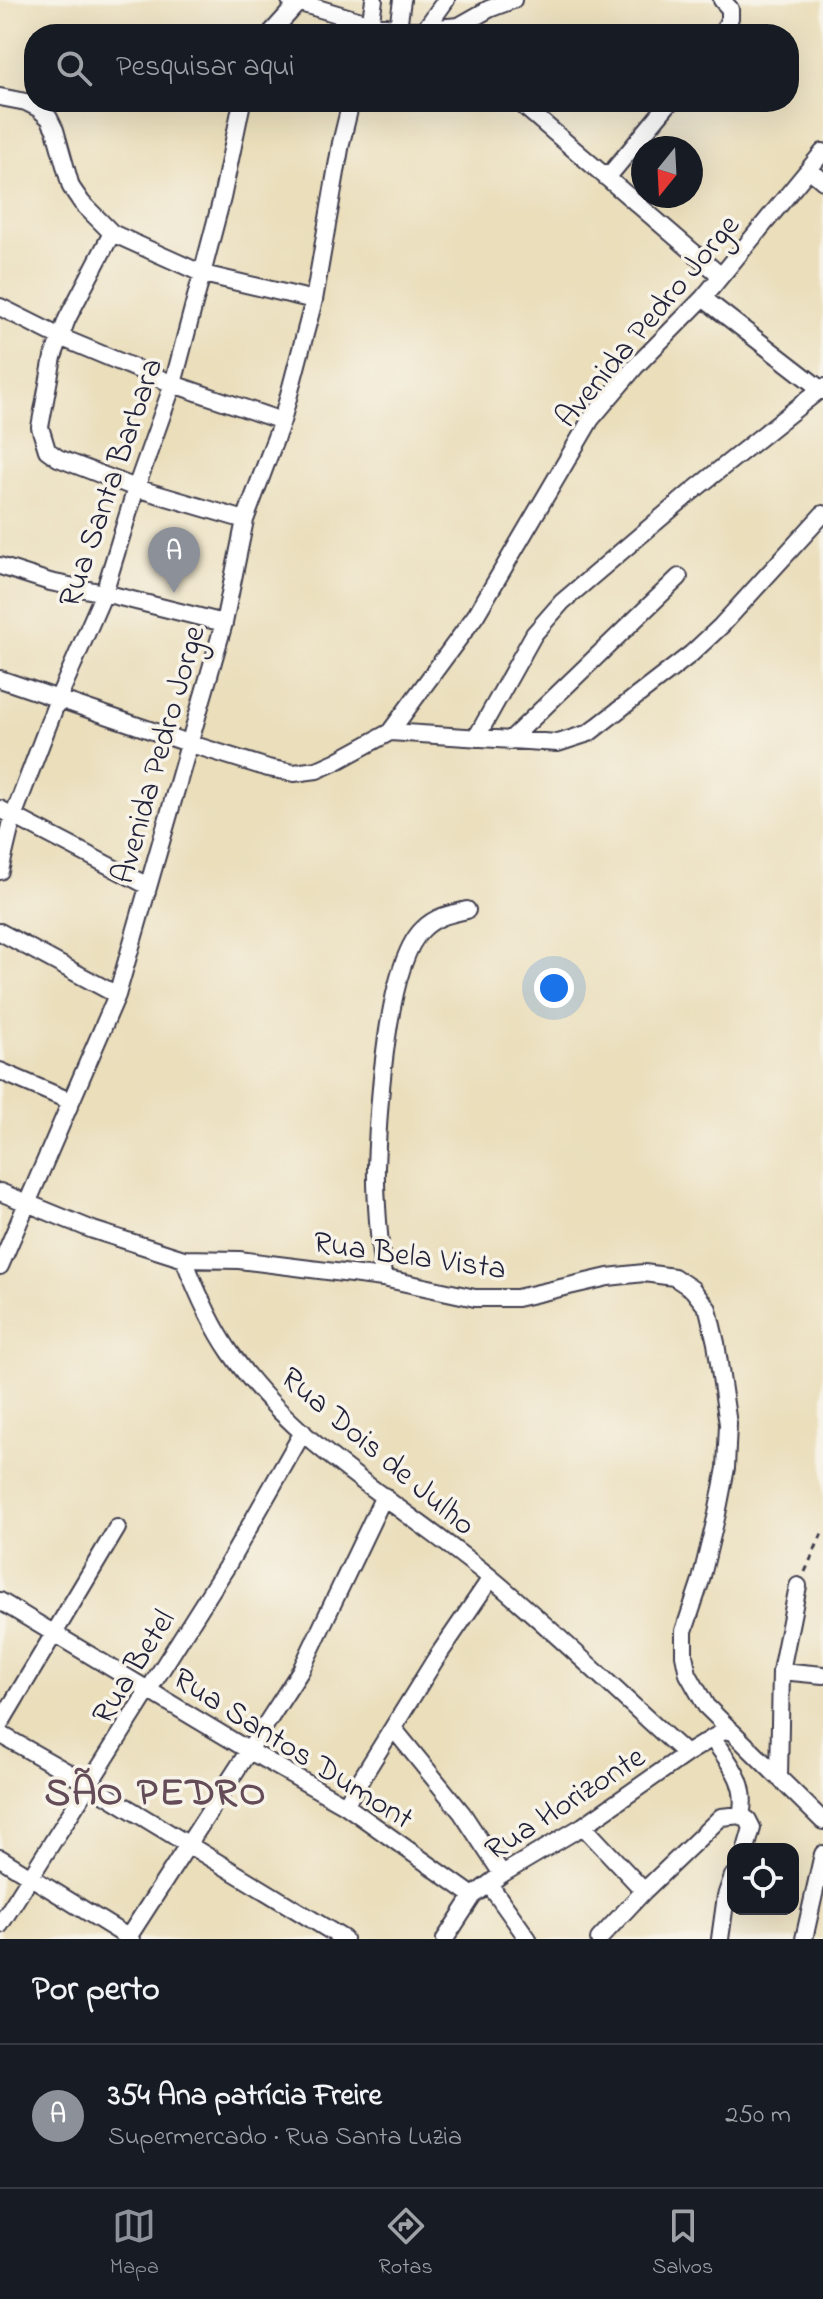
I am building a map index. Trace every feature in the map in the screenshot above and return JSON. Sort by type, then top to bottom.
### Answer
[{"type":"street","points":[[371,24],[374,0]]},
{"type":"street","points":[[399,24],[402,0]]},
{"type":"street","points":[[429,24],[446,0]]},
{"type":"street","points":[[470,24],[489,9],[513,0]]},
{"type":"street","points":[[278,24],[294,2],[356,24]]},
{"type":"street","points":[[725,24],[730,18],[730,3]]},
{"type":"street","points":[[0,97],[24,102]]},
{"type":"street","points":[[42,112],[55,130],[71,187],[82,203],[112,233],[203,274],[314,300]]},
{"type":"street","name":"Rua Santa Barbara","points":[[0,871],[6,813],[104,593],[136,488],[173,384],[203,274],[240,112]]},
{"type":"street","name":"Avenida Pedro Jorge","points":[[0,1266],[117,995],[224,623],[245,520],[282,421],[314,300],[349,112]]},
{"type":"street","points":[[531,112],[721,276]]},
{"type":"street","points":[[607,178],[662,112]]},
{"type":"street","name":"Avenida Pedro Jorge","points":[[390,732],[476,615],[591,419],[635,367],[703,298],[823,152]]},
{"type":"street","points":[[809,169],[823,181]]},
{"type":"street","points":[[112,233],[53,357],[40,427],[47,450],[58,458],[136,488],[245,520]]},
{"type":"street","points":[[476,738],[534,634],[562,602],[689,494],[822,389],[703,298]]},
{"type":"street","points":[[0,307],[60,337],[173,384],[282,421]]},
{"type":"street","points":[[0,679],[191,744],[294,773],[317,770],[390,732],[558,743],[589,733],[691,654],[721,626],[823,514]]},
{"type":"street","points":[[0,566],[50,582],[224,623]]},
{"type":"street","points":[[509,741],[679,577]]},
{"type":"street","points":[[6,813],[148,886]]},
{"type":"street","points":[[383,1278],[376,1168],[394,992],[408,952],[421,930],[440,916],[467,910]]},
{"type":"street","points":[[0,932],[117,995]]},
{"type":"street","points":[[0,1071],[70,1101]]},
{"type":"street","points":[[0,1192],[93,1230],[184,1259]]},
{"type":"street","name":"Rua Bela Vista","points":[[184,1259],[239,1260],[383,1278],[475,1298],[517,1298],[608,1277],[644,1273],[674,1277],[692,1289],[708,1309],[724,1382],[728,1424],[726,1468],[701,1580],[684,1631],[684,1655],[688,1674],[706,1706],[729,1728]]},
{"type":"street","name":"Rua Dois de Julho","points":[[184,1259],[229,1351],[303,1432],[491,1578],[686,1754]]},
{"type":"street","name":"Rua Betel","points":[[0,1925],[227,1566],[303,1432]]},
{"type":"street","points":[[0,1858],[128,1938],[301,1670],[384,1496]]},
{"type":"street","points":[[0,1724],[117,1528]]},
{"type":"street","points":[[345,1805],[435,1660],[491,1578]]},
{"type":"street","points":[[779,1777],[781,1671],[798,1586]]},
{"type":"street","name":"Rua Santos Dumont","points":[[0,1601],[345,1805],[473,1896]]},
{"type":"street","points":[[781,1671],[823,1675]]},
{"type":"street","points":[[393,1728],[462,1813],[528,1939]]},
{"type":"street","points":[[729,1728],[823,1821]]},
{"type":"street","name":"Rua Horizonte","points":[[445,1939],[473,1896],[729,1728]]},
{"type":"street","points":[[0,1734],[344,1939]]},
{"type":"street","points":[[712,1738],[741,1781],[745,1799],[741,1815]]},
{"type":"street","points":[[599,1939],[721,1817],[741,1815],[748,1820],[752,1828],[748,1843]]},
{"type":"street","points":[[583,1826],[644,1891]]},
{"type":"street","points":[[804,1939],[823,1854]]},
{"type":"street","points":[[720,1939],[727,1893]]},
{"type":"path","points":[[798,1586],[823,1531]]},
{"type":"place","name":"354 Ana patrícia Freire","points":[[174,593]]},
{"type":"district","name":"SÃO PEDRO","points":[[156,1790]]}]
